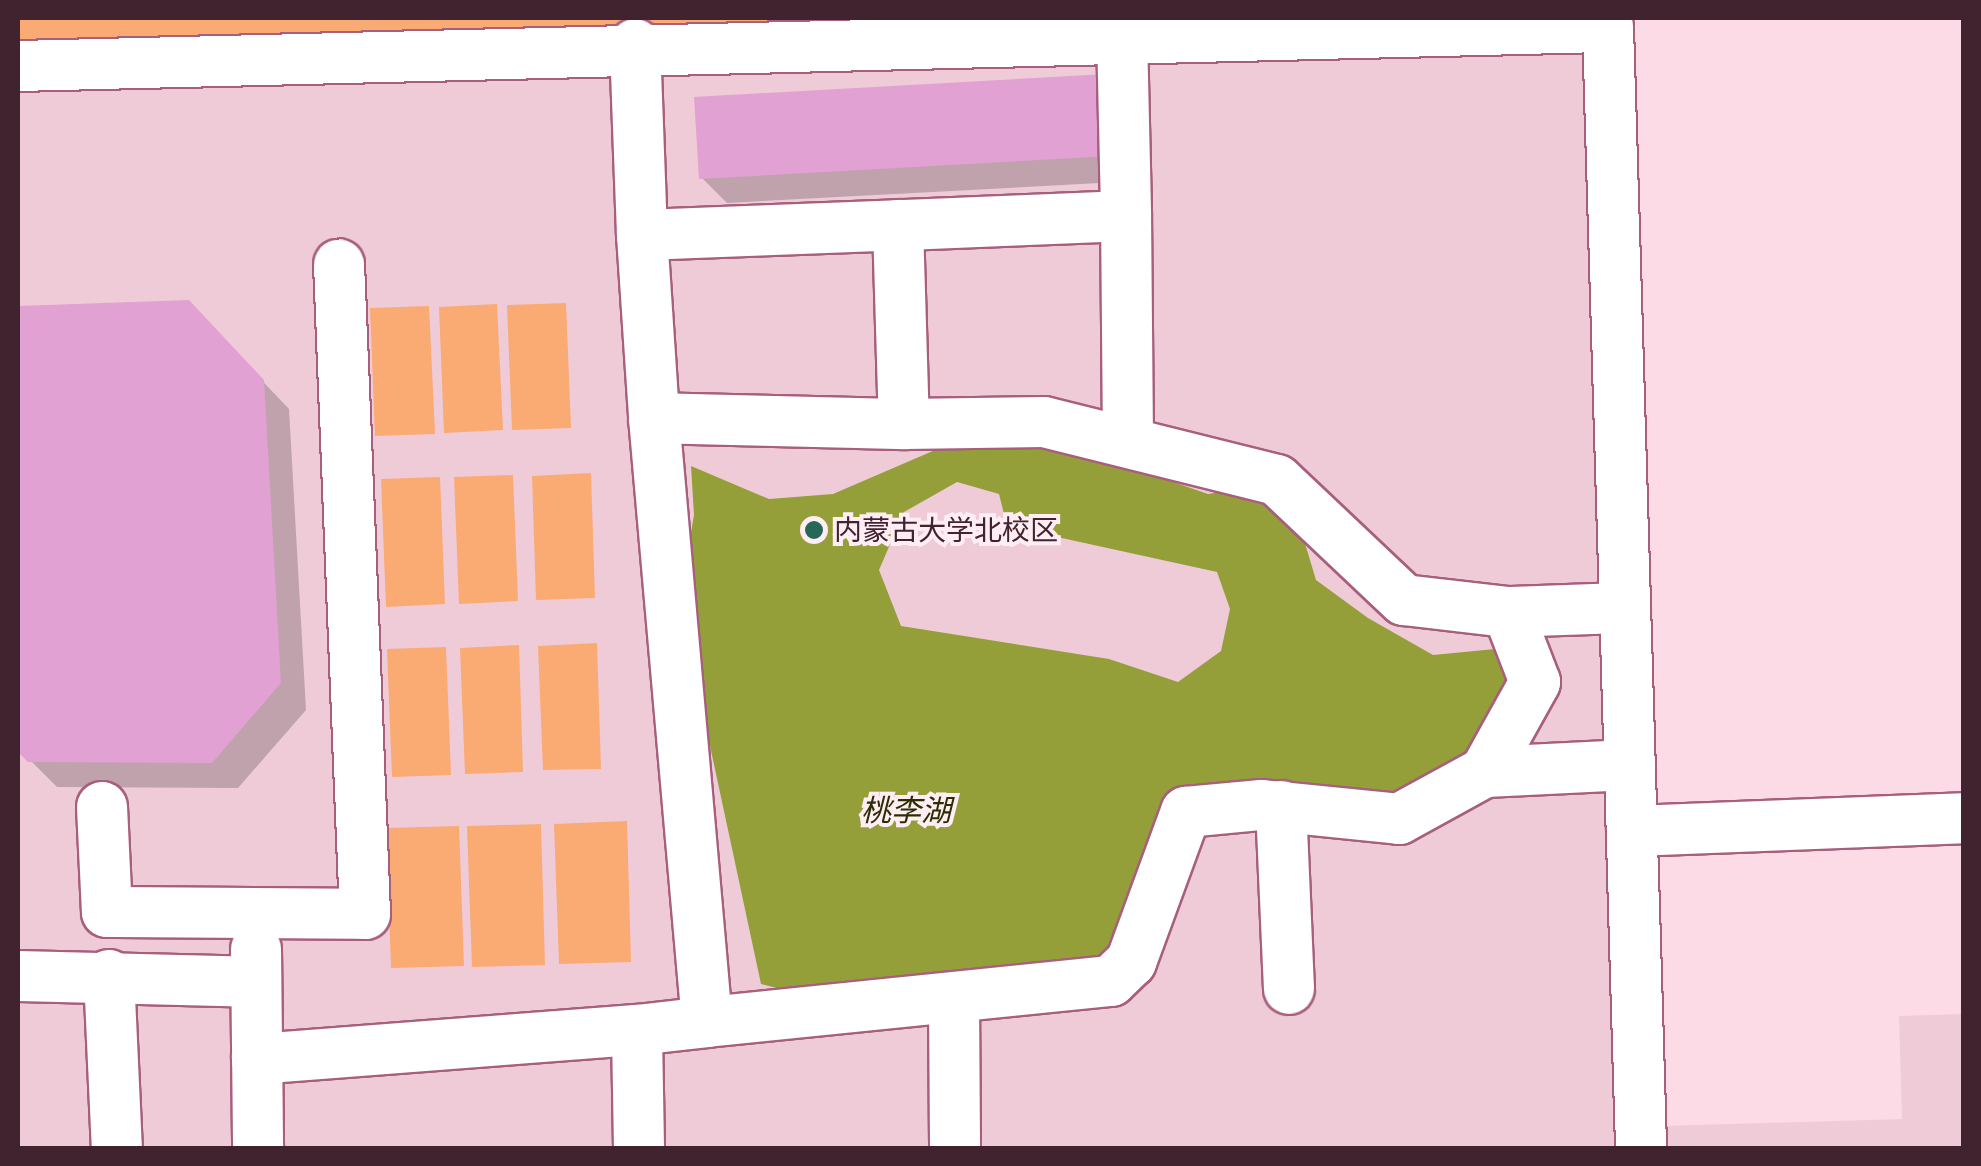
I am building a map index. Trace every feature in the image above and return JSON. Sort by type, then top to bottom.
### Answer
[{"type":"lane","points":[[18,66],[635,44],[1608,26],[1641,1148]]},
{"type":"lane","points":[[1122,34],[1128,441]]},
{"type":"lane","points":[[635,44],[654,418],[707,1022]]},
{"type":"lane","points":[[642,235],[1126,216]]},
{"type":"lane","points":[[898,225],[904,424]]},
{"type":"lane","points":[[106,912],[365,914],[339,265]]},
{"type":"lane","points":[[654,418],[904,424],[1044,422],[1277,480],[1404,600],[1508,612],[1625,608]]},
{"type":"lane","points":[[1484,772],[1534,682],[1508,612]]},
{"type":"lane","points":[[257,1060],[638,1030],[1111,981],[1131,962],[1186,812],[1281,806],[1399,819],[1484,772],[1630,765]]},
{"type":"lane","points":[[1281,806],[1289,989]]},
{"type":"lane","points":[[102,807],[106,912],[92,975],[116,1148]]},
{"type":"lane","points":[[1632,831],[1964,818]]},
{"type":"lane","points":[[256,916],[258,1148]]},
{"type":"lane","points":[[18,976],[256,982]]},
{"type":"lane","points":[[954,1000],[955,1148]]},
{"type":"lane","points":[[638,1030],[639,1148]]},
{"type":"shaded area","points":[[18,18],[907,18],[18,45]]},
{"type":"shaded area","name":"内蒙古大学北校区","points":[[963,18],[1594,18],[1629,1127],[1902,1119],[1899,1016],[1963,1014],[1963,1148],[18,1148],[18,45]]},
{"type":"shaded area","points":[[566,303],[571,428],[512,430],[507,305]]},
{"type":"shaded area","points":[[497,304],[503,430],[444,433],[439,307]]},
{"type":"shaded area","points":[[429,306],[435,434],[375,436],[370,308]]},
{"type":"shaded area","points":[[591,473],[595,598],[536,600],[532,476]]},
{"type":"shaded area","points":[[513,475],[518,601],[459,604],[454,477]]},
{"type":"shaded area","points":[[440,477],[445,604],[386,607],[381,479]]},
{"type":"shaded area","points":[[597,643],[601,769],[543,770],[538,646]]},
{"type":"shaded area","points":[[519,645],[523,772],[465,774],[460,648]]},
{"type":"shaded area","points":[[446,647],[451,775],[392,777],[387,649]]},
{"type":"shaded area","points":[[627,821],[631,962],[559,964],[554,824]]},
{"type":"shaded area","points":[[541,824],[545,965],[472,967],[467,826]]},
{"type":"shaded area","points":[[459,826],[464,966],[391,968],[386,828]]},
{"type":"water","name":"桃李湖","points":[[1032,433],[1208,494],[1234,490],[1298,520],[1316,580],[1368,618],[1433,655],[1516,647],[1535,682],[1443,796],[1225,791],[1099,971],[805,995],[761,984],[679,601],[694,515],[691,466],[769,499],[833,494],[949,444]],"holes":[[[957,482],[999,494],[1007,526],[1217,572],[1230,609],[1221,651],[1178,682],[1109,659],[901,626],[879,570],[904,512]]]},
{"type":"building","points":[[1107,74],[1112,156],[699,179],[694,97]]},
{"type":"building","points":[[189,300],[264,380],[281,683],[212,763],[28,762],[18,752],[18,306]]},
{"type":"place","name":"内蒙古大学北校区","points":[[814,530]]}]
